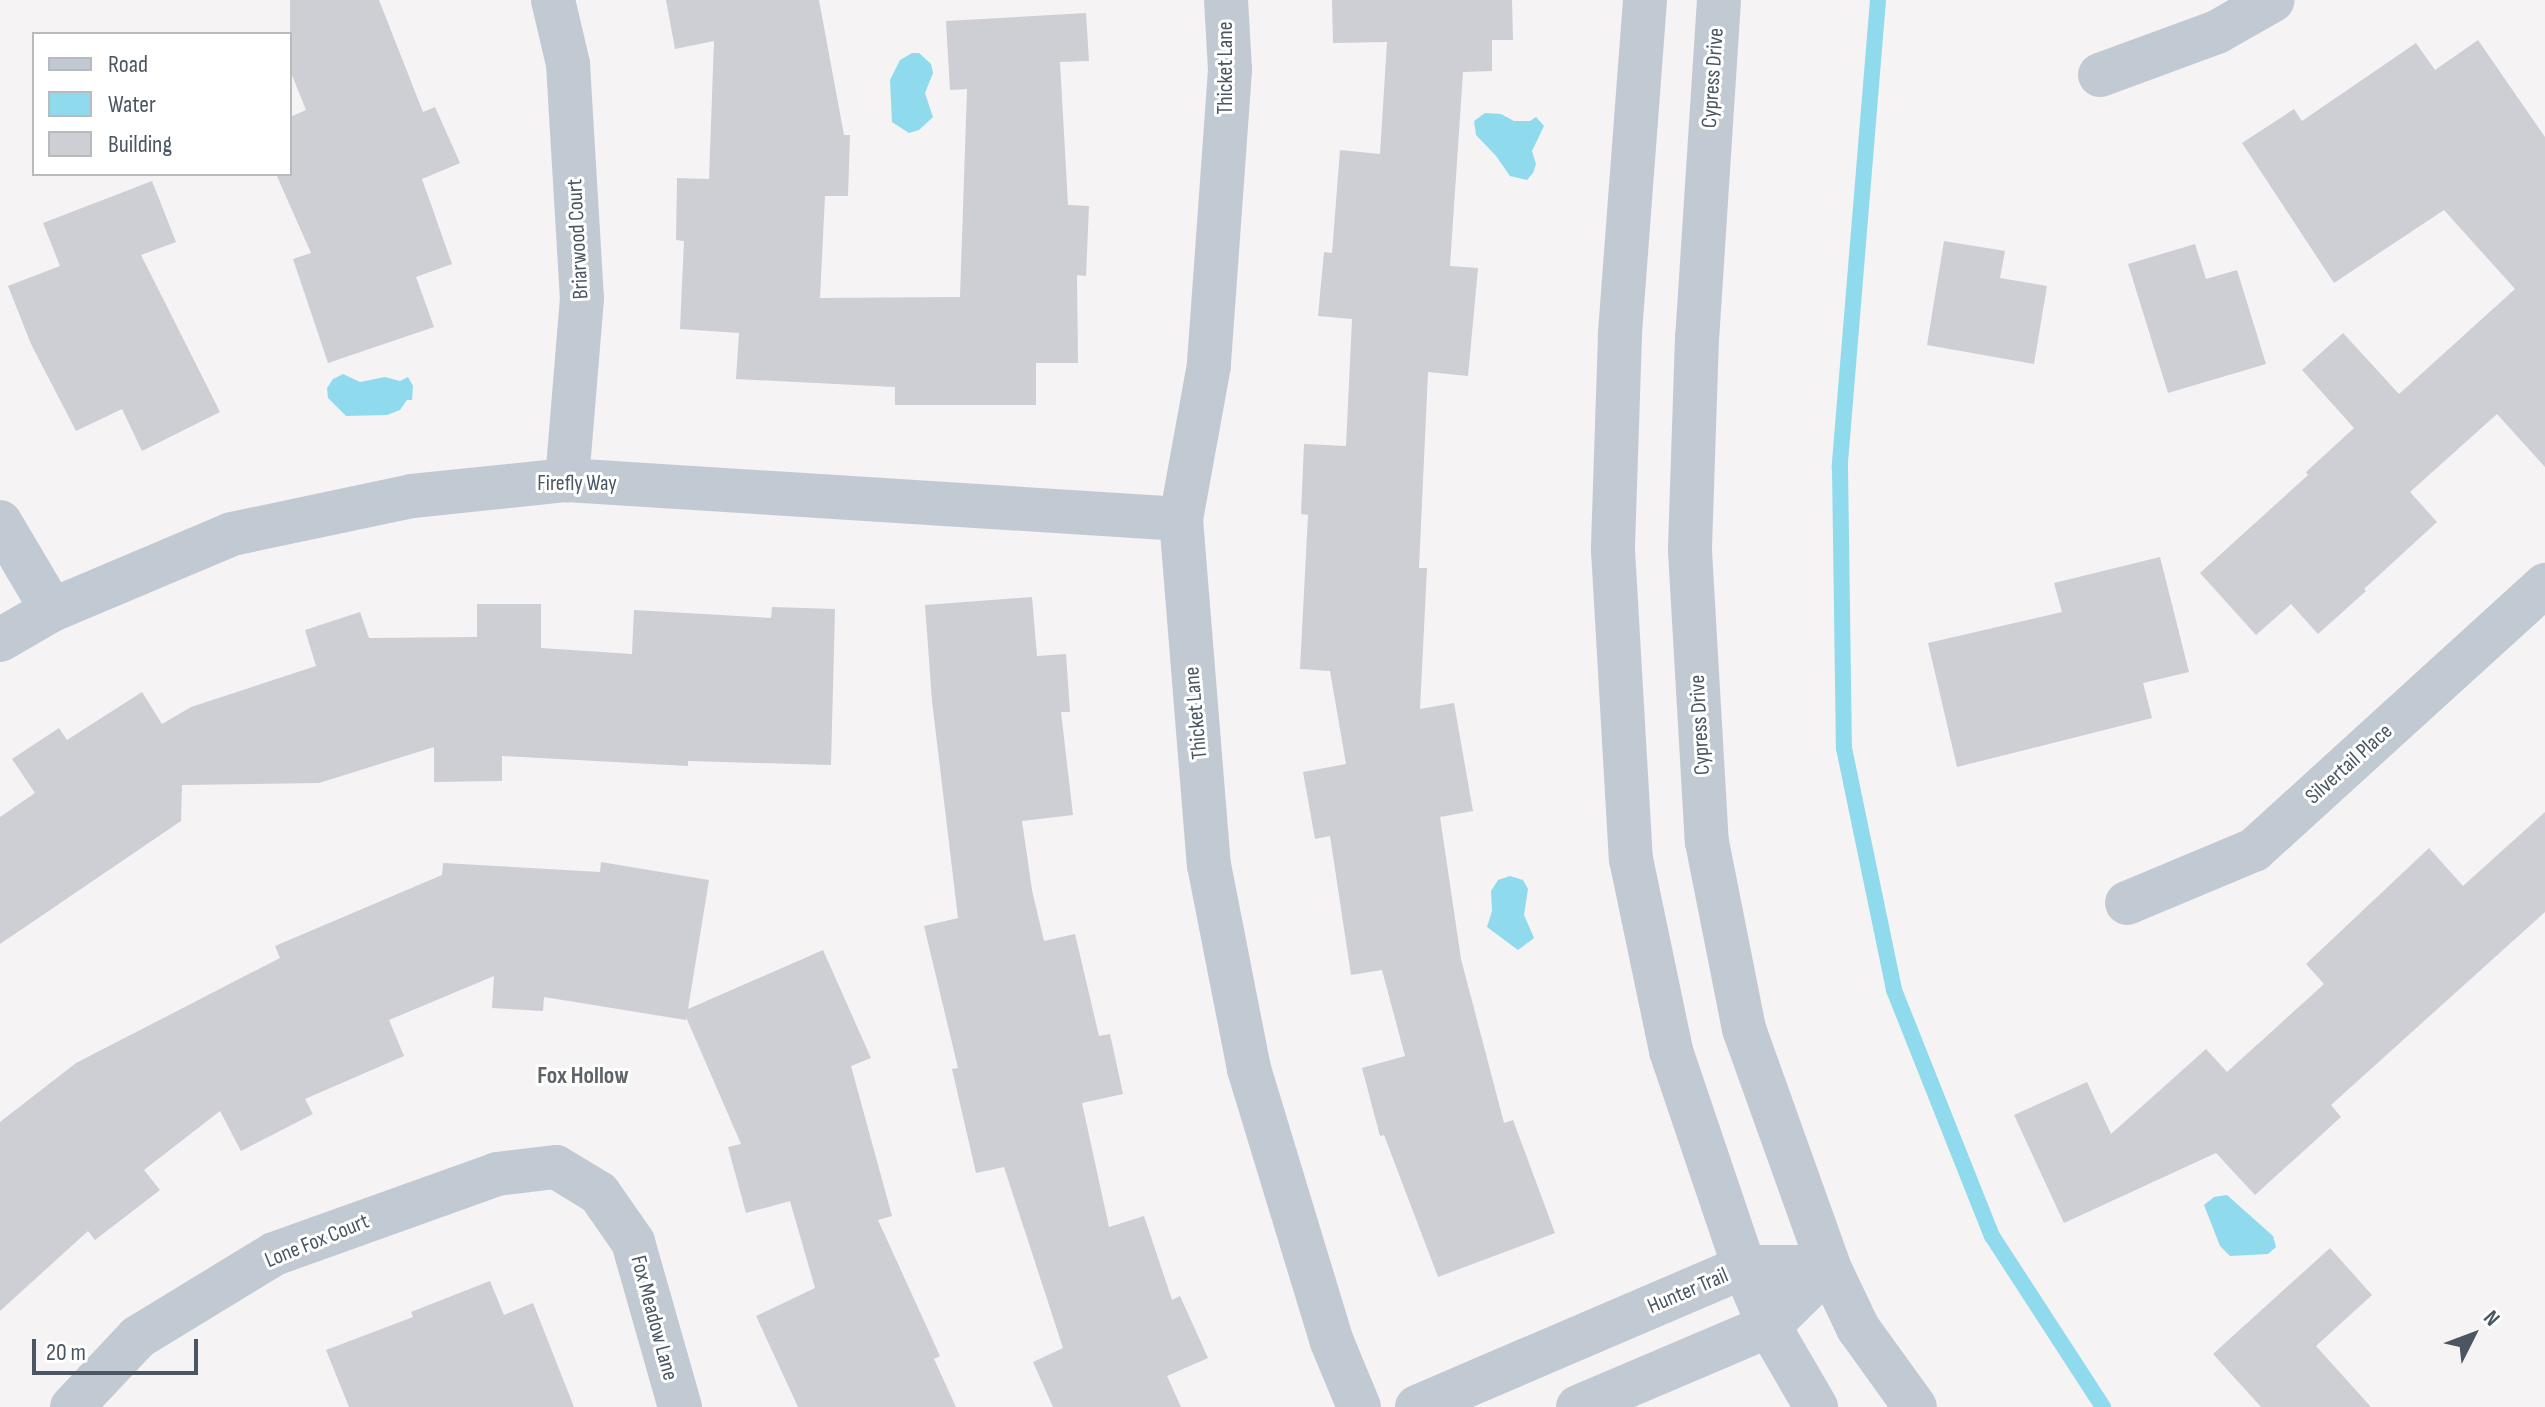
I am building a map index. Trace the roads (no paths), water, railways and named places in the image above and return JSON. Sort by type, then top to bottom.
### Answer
[{"type":"street","name":"Briarwood Court","points":[[553,0],[568,64],[582,298],[567,480]]},
{"type":"street","name":"Thicket Lane","points":[[1226,0],[1230,70],[1209,365],[1181,519],[1209,865],[1249,1069],[1332,1342],[1359,1407]]},
{"type":"street","points":[[1645,0],[1620,335],[1613,550],[1631,859],[1671,1051],[1744,1267],[1769,1326],[1816,1407]]},
{"type":"street","name":"Cypress Drive","points":[[1719,0],[1697,337],[1690,551],[1707,842],[1744,1029],[1829,1267],[1858,1328],[1915,1407]]},
{"type":"street","points":[[2100,75],[2217,32],[2273,0]]},
{"type":"street","name":"Firefly Way","points":[[0,640],[52,610],[232,534],[412,496],[567,480],[1181,519]]},
{"type":"street","points":[[0,522],[52,610]]},
{"type":"street","name":"Silvertail Place","points":[[2127,903],[2254,850],[2545,585]]},
{"type":"street","name":"Lone Fox Court","points":[[72,1407],[138,1337],[274,1254],[497,1174],[556,1167]]},
{"type":"street","name":"Fox Meadow Lane","points":[[556,1167],[599,1193],[633,1242],[680,1407]]},
{"type":"street","name":"Hunter Trail","points":[[1417,1407],[1744,1267],[1829,1267]]},
{"type":"street","points":[[1578,1407],[1769,1326],[1829,1267]]},
{"type":"water","points":[[912,53],[919,53],[931,64],[933,73],[925,93],[933,117],[919,130],[909,133],[892,122],[890,80],[900,60]]},
{"type":"water","points":[[1485,113],[1501,114],[1514,121],[1530,121],[1536,117],[1544,126],[1532,151],[1536,164],[1527,180],[1510,176],[1476,135],[1474,121]]},
{"type":"water","points":[[343,374],[360,382],[385,377],[400,381],[408,377],[413,386],[412,400],[407,400],[400,410],[387,415],[346,416],[328,398],[327,388],[333,379]]},
{"type":"water","points":[[1510,876],[1523,880],[1528,889],[1524,915],[1534,938],[1518,950],[1487,927],[1492,911],[1491,891],[1498,880]]},
{"type":"water","points":[[2227,1195],[2273,1236],[2276,1247],[2268,1254],[2230,1256],[2220,1246],[2204,1205],[2214,1197]]},
{"type":"waterway","points":[[1878,0],[1840,467],[1844,748],[1894,990],[1992,1236],[2103,1407]]},
{"type":"district","name":"Fox Hollow","points":[[583,1076]]}]
